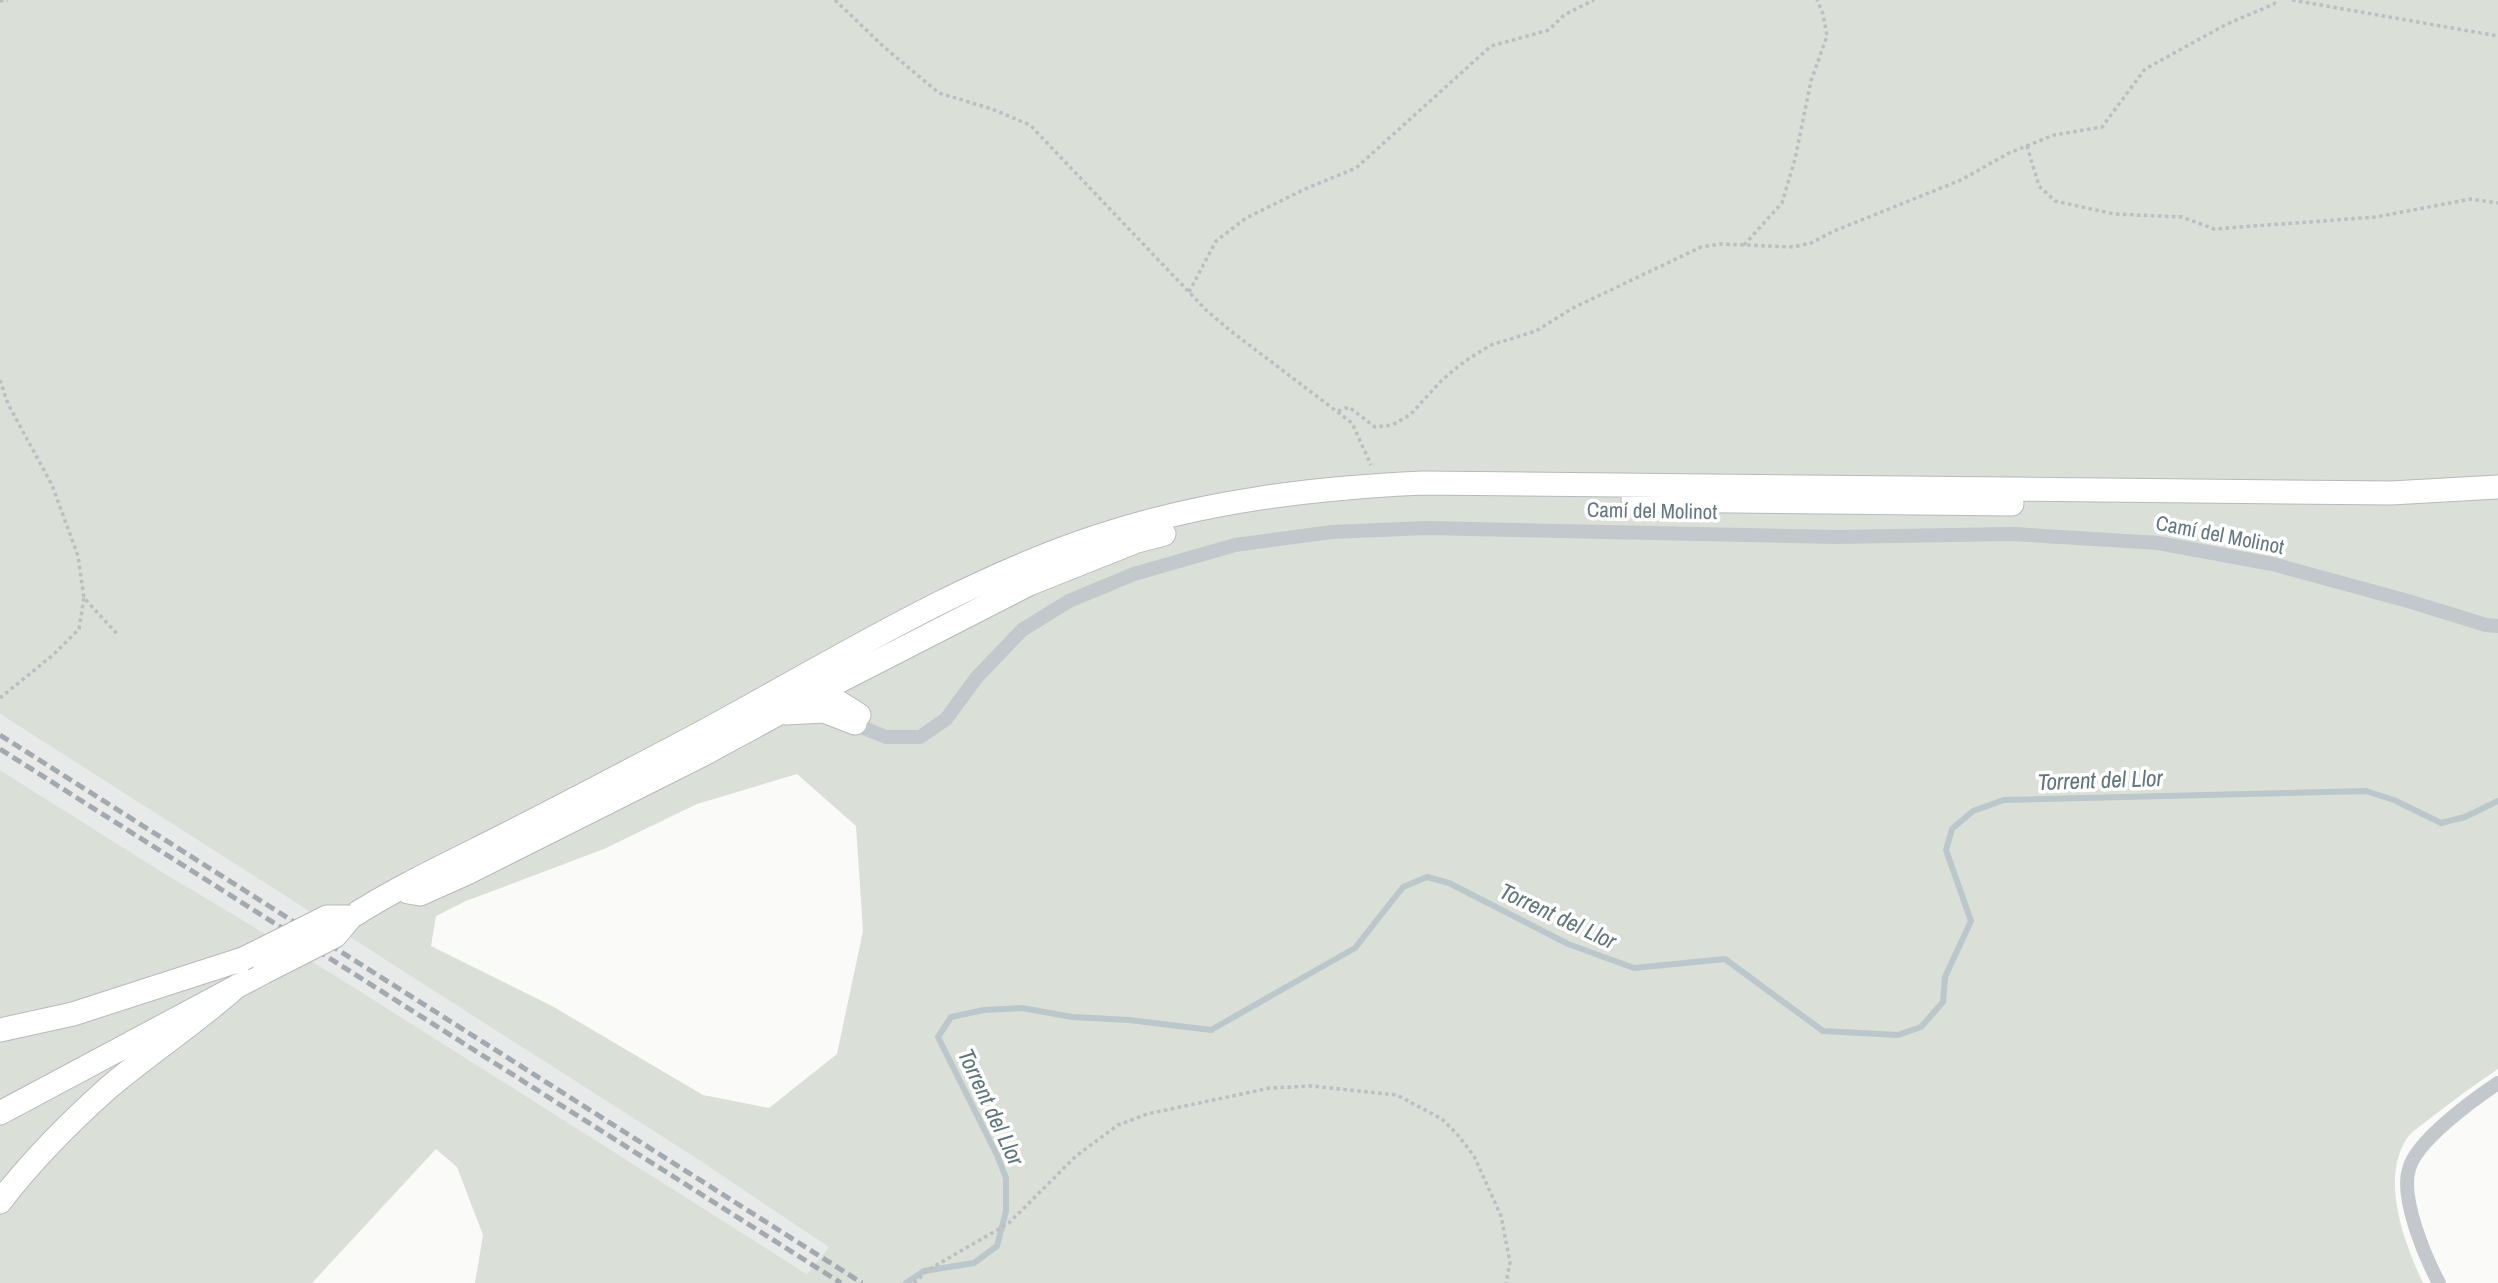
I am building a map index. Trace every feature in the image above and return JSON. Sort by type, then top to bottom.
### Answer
[{"type":"main road","points":[[0,1113],[335,936],[351,917],[397,889],[682,743],[967,590],[1077,544],[1191,510],[1250,499],[1376,485],[1480,483],[2391,493],[2498,487]]},
{"type":"main road","points":[[397,889],[420,894],[455,878],[1029,584],[1137,541],[1253,515],[1377,501],[1480,498],[2392,508],[2498,503]]},
{"type":"main road","points":[[860,721],[860,689],[867,679],[908,653],[929,635]]},
{"type":"main road","points":[[682,743],[718,732],[796,694],[818,692],[837,700],[860,721]]},
{"type":"main road","points":[[780,713],[824,711],[860,721]]},
{"type":"main road","points":[[0,1030],[73,1014],[243,959],[327,917],[351,917]]},
{"type":"main road","points":[[0,1202],[49,1143],[107,1089],[202,1018],[237,986]]},
{"type":"street","name":"Camí del Molinot","points":[[860,721],[886,737],[920,737],[946,719],[977,677],[1022,630],[1069,601],[1134,574],[1235,545],[1332,532],[1427,528],[1837,537],[2012,534],[2158,543],[2272,565],[2486,625],[2498,626]]},
{"type":"street","points":[[2438,1283],[2415,1227],[2408,1169],[2423,1143],[2498,1083]]},
{"type":"path","points":[[0,1],[8,0]]},
{"type":"path","points":[[835,0],[885,48],[939,93],[992,109],[1030,125],[1189,292],[1232,332],[1352,423],[1371,464],[1376,485]]},
{"type":"path","points":[[1189,292],[1216,241],[1246,218],[1356,168],[1491,46],[1549,30],[1564,15],[1594,0]]},
{"type":"path","points":[[1744,245],[1782,203],[1795,159],[1811,81],[1827,36],[1823,13],[1817,0]]},
{"type":"path","points":[[1338,411],[1349,407],[1375,427],[1392,425],[1410,415],[1442,380],[1465,361],[1491,345],[1536,331],[1573,308],[1701,247],[1720,244],[1793,247],[1811,243],[1834,231],[1961,180],[2009,153],[2054,135],[2102,127],[2145,69],[2228,24],[2274,4],[2276,0]]},
{"type":"path","points":[[2292,0],[2498,36]]},
{"type":"path","points":[[2027,146],[2039,186],[2055,201],[2114,214],[2182,217],[2214,229],[2376,217],[2471,199],[2498,203]]},
{"type":"path","points":[[0,380],[8,404],[52,485],[78,556],[84,598],[79,629],[53,655],[0,698]]},
{"type":"path","points":[[84,598],[118,635]]},
{"type":"path","points":[[914,1283],[928,1270],[1009,1223],[1076,1156],[1118,1125],[1147,1114],[1258,1091],[1311,1086],[1397,1095],[1442,1119],[1457,1134],[1474,1156],[1501,1216],[1510,1262],[1506,1283]]},
{"type":"shaded area","points":[[0,0],[2498,0],[2498,1069],[2414,1131],[2407,1138],[2399,1155],[2395,1173],[2398,1211],[2402,1230],[2423,1283],[475,1283],[483,1235],[457,1167],[436,1149],[312,1283],[0,1283],[0,770],[159,870],[336,976],[807,1274],[829,1247],[702,1162],[0,714]],"holes":[[[797,774],[856,826],[863,931],[837,1054],[769,1108],[703,1095],[552,1006],[431,946],[436,916],[466,901],[604,849],[697,804]]]},
{"type":"shaded area","points":[[0,714],[830,1246],[807,1274],[336,976],[159,870],[0,770]]},
{"type":"waterway","name":"Torrent del Llor","points":[[906,1283],[924,1271],[974,1263],[997,1246],[1006,1211],[1006,1178],[938,1037],[951,1017],[984,1010],[1022,1008],[1072,1017],[1129,1020],[1211,1030],[1355,948],[1403,887],[1427,877],[1449,883],[1568,944],[1634,968],[1725,959],[1823,1031],[1898,1035],[1921,1027],[1943,1002],[1945,977],[1971,921],[1946,850],[1952,829],[1973,811],[2004,800],[2366,791],[2394,800],[2441,823],[2465,817],[2498,801]]},
{"type":"railway","points":[[0,735],[862,1283]]},
{"type":"railway","points":[[0,749],[841,1283]]}]
